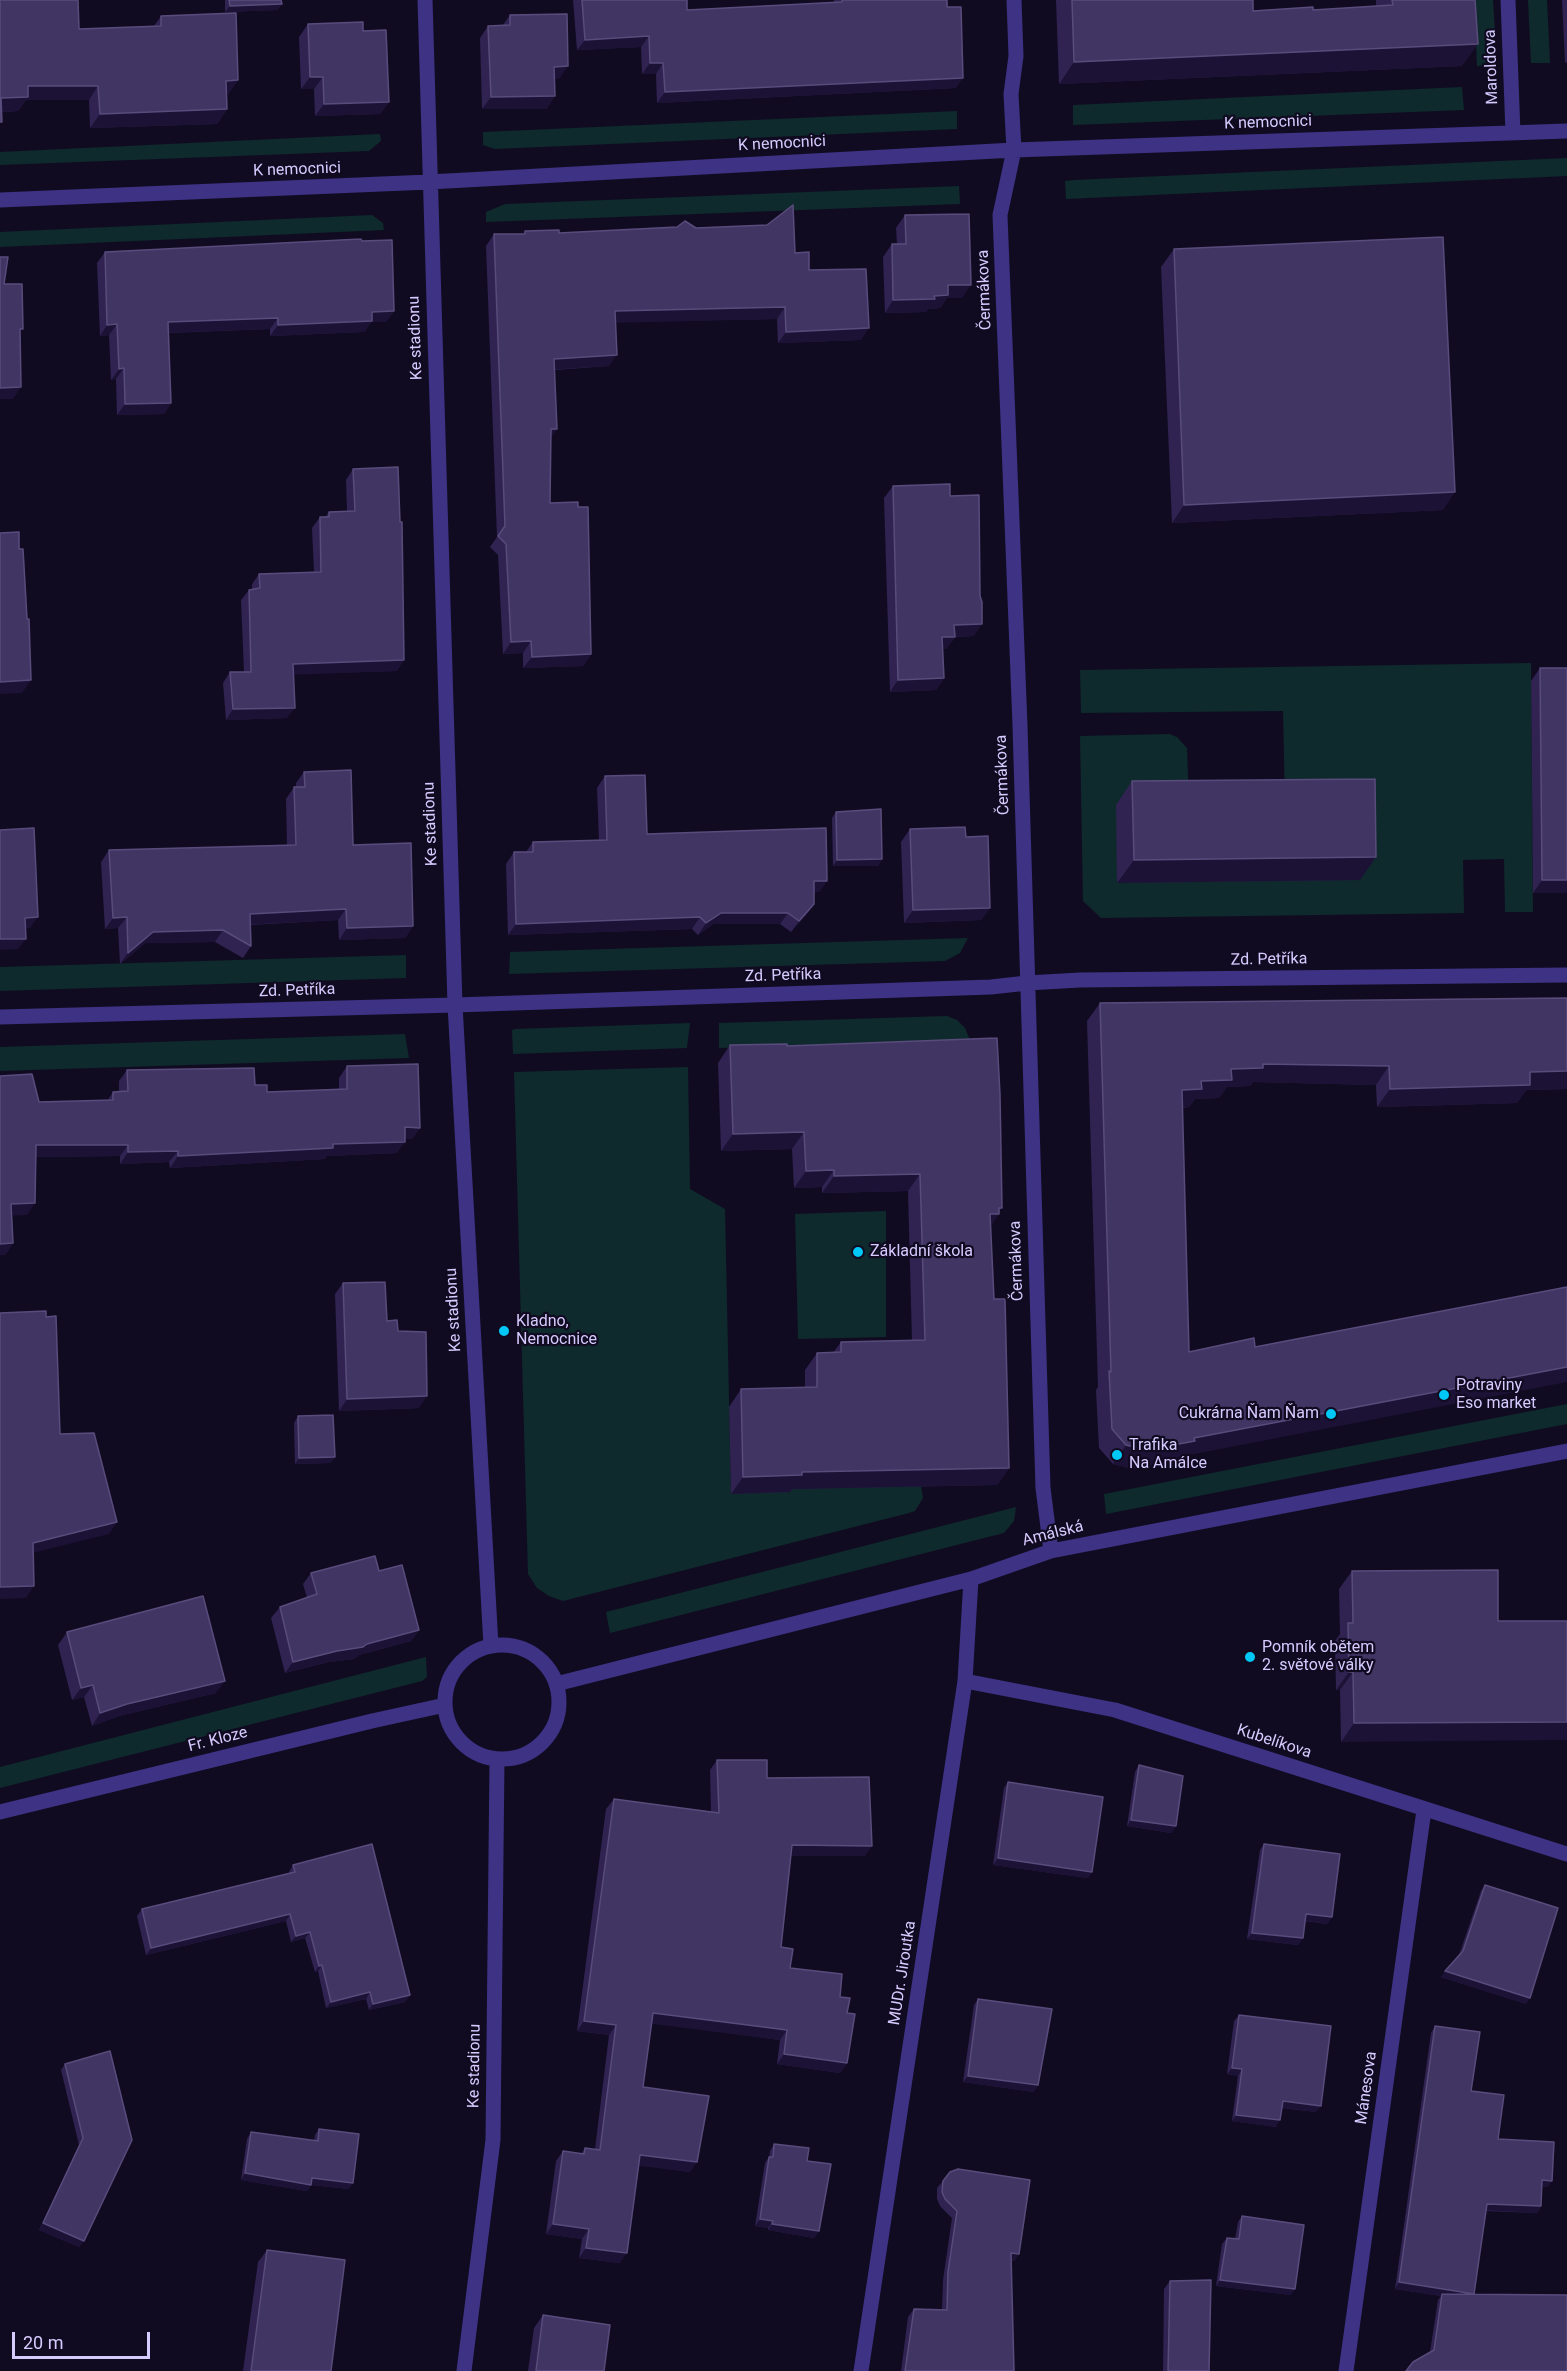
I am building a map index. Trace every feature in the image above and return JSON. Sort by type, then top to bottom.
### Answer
[{"type":"street","name":"Ke stadionu","points":[[425,0],[455,1005],[491,1646]]},
{"type":"street","name":"Čermákova","points":[[1014,0],[1016,56],[1011,94],[1014,150],[1000,215],[1020,726],[1043,1488],[1051,1551]]},
{"type":"street","name":"Maroldova","points":[[1508,0],[1513,133]]},
{"type":"street","name":"K nemocnici","points":[[0,200],[429,182],[1014,150],[1567,131]]},
{"type":"street","name":"Zd. Petříka","points":[[0,1017],[455,1005],[991,987],[1026,983],[1567,975]]},
{"type":"street","name":"Amálská","points":[[556,1684],[971,1579],[1051,1551],[1567,1451]]},
{"type":"street","name":"MUDr. Jiroutka","points":[[861,2371],[965,1682],[971,1579]]},
{"type":"street","points":[[508,1645],[537,1657],[549,1669],[556,1684],[559,1700],[558,1716],[542,1744],[528,1753],[513,1758],[497,1759],[481,1755],[461,1741],[448,1721],[445,1705],[447,1688],[453,1674],[463,1661],[491,1646],[508,1645]]},
{"type":"street","name":"Kubelíkova","points":[[965,1682],[1115,1710],[1567,1854]]},
{"type":"street","name":"Fr. Kloze","points":[[0,1812],[445,1705]]},
{"type":"street","name":"Ke stadionu","points":[[464,2371],[493,2139],[497,1759]]},
{"type":"street","name":"Mánesova","points":[[1346,2371],[1424,1810]]},
{"type":"green space","points":[[1474,0],[1493,0],[1497,65],[1477,66]]},
{"type":"green space","points":[[1528,0],[1547,0],[1550,63],[1531,63]]},
{"type":"green space","points":[[1462,87],[1464,110],[1073,125],[1073,105]]},
{"type":"green space","points":[[957,111],[957,129],[495,149],[483,145],[483,132]]},
{"type":"green space","points":[[380,134],[381,141],[369,151],[0,165],[0,152]]},
{"type":"green space","points":[[1567,158],[1567,176],[1066,199],[1065,181],[1073,180]]},
{"type":"green space","points":[[959,186],[960,204],[486,222],[486,212],[505,204]]},
{"type":"green space","points":[[372,215],[383,223],[384,230],[0,247],[0,232]]},
{"type":"green space","points":[[1531,663],[1533,912],[1505,912],[1504,859],[1463,860],[1464,913],[1101,918],[1083,901],[1080,736],[1169,734],[1177,737],[1187,748],[1189,804],[1285,803],[1283,711],[1081,713],[1080,670]]},
{"type":"green space","points":[[968,938],[960,953],[945,961],[509,974],[510,952]]},
{"type":"green space","points":[[406,955],[406,978],[0,991],[0,967]]},
{"type":"green space","points":[[947,1016],[957,1020],[965,1028],[970,1040],[719,1048],[719,1023]]},
{"type":"green space","points":[[690,1023],[687,1048],[513,1054],[512,1030],[515,1029]]},
{"type":"green space","points":[[405,1034],[409,1058],[0,1071],[0,1047]]},
{"type":"green space","points":[[688,1067],[690,1189],[725,1209],[731,1494],[790,1489],[921,1486],[923,1498],[915,1511],[909,1513],[563,1601],[537,1588],[528,1574],[514,1072]]},
{"type":"green space","points":[[886,1211],[886,1337],[798,1339],[795,1214]]},
{"type":"green space","points":[[1567,1404],[1567,1424],[1106,1514],[1104,1494]]},
{"type":"green space","points":[[1016,1507],[1014,1521],[1004,1533],[610,1633],[606,1612]]},
{"type":"green space","points":[[426,1657],[427,1677],[422,1681],[0,1788],[0,1767]]},
{"type":"building","points":[[0,0],[78,0],[79,29],[161,26],[161,16],[236,13],[238,80],[226,81],[227,109],[100,114],[98,86],[28,86],[28,97],[1,98],[2,122],[0,122]]},
{"type":"building","points":[[229,0],[281,0],[282,4],[230,6]]},
{"type":"building","points":[[582,0],[687,0],[687,10],[842,2],[842,0],[947,0],[947,7],[961,7],[963,78],[665,92],[663,63],[650,63],[649,36],[585,40]]},
{"type":"building","points":[[1072,0],[1253,0],[1253,11],[1393,5],[1392,0],[1475,0],[1478,44],[1074,62]]},
{"type":"building","points":[[567,14],[568,66],[554,67],[555,96],[491,97],[488,26],[510,25],[510,15]]},
{"type":"building","points":[[363,22],[363,31],[386,30],[389,102],[324,104],[323,77],[310,77],[308,24]]},
{"type":"building","points":[[793,205],[795,253],[809,252],[809,270],[866,269],[869,328],[786,332],[785,307],[615,311],[617,355],[554,359],[557,429],[551,429],[550,503],[578,502],[578,507],[588,507],[591,654],[532,657],[531,641],[511,642],[506,544],[498,536],[505,526],[494,234],[525,234],[525,231],[559,230],[559,233],[677,227],[685,221],[696,228],[767,225]]},
{"type":"building","points":[[969,214],[971,285],[948,285],[948,295],[934,296],[935,299],[893,300],[892,244],[906,244],[905,215]]},
{"type":"building","points":[[1443,237],[1455,492],[1184,505],[1174,249]]},
{"type":"building","points":[[361,239],[362,241],[392,240],[394,311],[372,312],[372,321],[278,325],[278,318],[168,322],[171,403],[125,404],[124,368],[119,369],[117,324],[107,325],[105,252]]},
{"type":"building","points":[[0,257],[8,257],[4,284],[22,284],[21,387],[0,388]]},
{"type":"building","points":[[398,467],[400,522],[402,522],[404,660],[293,664],[295,708],[233,709],[230,672],[251,672],[249,590],[260,588],[259,574],[321,572],[320,517],[329,517],[329,512],[355,511],[353,469]]},
{"type":"building","points":[[950,484],[950,496],[979,495],[982,624],[954,625],[955,637],[942,637],[944,678],[898,680],[893,486]]},
{"type":"building","points":[[19,532],[19,549],[23,549],[27,619],[29,619],[31,680],[0,682],[0,533]]},
{"type":"building","points":[[1540,668],[1567,668],[1567,880],[1542,880]]},
{"type":"building","points":[[351,770],[353,845],[411,843],[413,926],[347,928],[346,909],[250,914],[251,946],[223,930],[153,932],[128,953],[127,917],[113,918],[109,850],[296,845],[294,787],[305,787],[304,772]]},
{"type":"building","points":[[645,775],[647,834],[826,828],[827,881],[814,881],[814,904],[799,921],[788,913],[721,913],[706,923],[700,917],[516,924],[514,852],[533,852],[533,842],[607,840],[605,776]]},
{"type":"building","points":[[1375,779],[1376,857],[1134,860],[1132,781]]},
{"type":"building","points":[[881,809],[882,859],[837,860],[836,812]]},
{"type":"building","points":[[965,827],[966,837],[988,836],[990,908],[913,910],[910,829]]},
{"type":"building","points":[[34,828],[38,917],[25,918],[26,939],[0,939],[0,830]]},
{"type":"building","points":[[1567,998],[1567,1071],[1530,1072],[1530,1085],[1390,1089],[1389,1066],[1263,1064],[1263,1068],[1231,1069],[1232,1080],[1201,1081],[1202,1089],[1182,1090],[1189,1352],[1254,1338],[1255,1347],[1567,1287],[1567,1367],[1194,1438],[1195,1441],[1146,1450],[1126,1445],[1112,1429],[1100,1003]]},
{"type":"building","points":[[997,1038],[1002,1208],[999,1208],[999,1214],[990,1214],[994,1299],[1005,1299],[1009,1468],[802,1472],[802,1475],[743,1477],[741,1389],[817,1387],[817,1353],[841,1352],[841,1342],[925,1340],[920,1174],[834,1176],[834,1170],[806,1171],[804,1132],[733,1134],[730,1045],[787,1044],[787,1046]]},
{"type":"building","points":[[418,1064],[420,1128],[405,1127],[405,1142],[333,1144],[333,1148],[178,1156],[178,1151],[128,1152],[128,1145],[36,1145],[35,1203],[11,1204],[13,1243],[0,1244],[0,1076],[32,1074],[39,1102],[113,1100],[113,1092],[128,1091],[127,1070],[254,1068],[255,1085],[267,1085],[267,1092],[347,1089],[347,1066]]},
{"type":"building","points":[[385,1282],[387,1321],[397,1320],[398,1331],[426,1332],[427,1396],[347,1399],[343,1283]]},
{"type":"building","points":[[46,1311],[46,1317],[56,1316],[60,1434],[94,1433],[117,1522],[33,1543],[34,1586],[0,1587],[0,1313]]},
{"type":"building","points":[[333,1415],[335,1457],[299,1458],[298,1416]]},
{"type":"building","points":[[375,1556],[379,1571],[402,1565],[419,1630],[363,1647],[293,1662],[280,1607],[317,1594],[311,1573]]},
{"type":"building","points":[[1498,1570],[1498,1621],[1567,1621],[1567,1722],[1354,1723],[1353,1672],[1349,1672],[1348,1623],[1353,1623],[1352,1571]]},
{"type":"building","points":[[203,1596],[225,1681],[127,1704],[100,1713],[93,1685],[81,1688],[67,1632]]},
{"type":"building","points":[[717,1760],[767,1760],[767,1778],[869,1777],[872,1846],[792,1845],[781,1947],[793,1949],[790,1968],[842,1974],[840,1997],[850,1998],[847,2013],[855,2014],[847,2063],[784,2054],[787,2030],[653,2013],[643,2087],[709,2096],[697,2162],[640,2155],[627,2253],[586,2248],[589,2229],[553,2224],[563,2151],[584,2154],[585,2148],[600,2150],[616,2025],[584,2021],[614,1799],[719,1813]]},
{"type":"building","points":[[1139,1765],[1183,1776],[1176,1826],[1131,1820]]},
{"type":"building","points":[[1008,1782],[1103,1797],[1092,1872],[998,1858]]},
{"type":"building","points":[[372,1844],[410,1995],[373,2004],[370,1992],[331,2002],[322,1965],[319,1966],[310,1932],[296,1936],[290,1914],[151,1948],[142,1909],[295,1872],[293,1865]]},
{"type":"building","points":[[1264,1844],[1340,1854],[1332,1917],[1306,1914],[1303,1938],[1252,1933]]},
{"type":"building","points":[[1485,1885],[1558,1908],[1530,1998],[1445,1971],[1463,1951]]},
{"type":"building","points":[[978,1999],[1052,2009],[1038,2085],[968,2076]]},
{"type":"building","points":[[1239,2015],[1331,2026],[1321,2106],[1283,2101],[1280,2120],[1236,2115],[1242,2069],[1232,2068]]},
{"type":"building","points":[[1435,2026],[1480,2032],[1471,2091],[1504,2095],[1498,2139],[1554,2142],[1552,2181],[1542,2180],[1541,2206],[1487,2204],[1474,2294],[1399,2282]]},
{"type":"building","points":[[110,2051],[132,2140],[84,2241],[43,2223],[83,2138],[65,2064]]},
{"type":"building","points":[[319,2129],[359,2134],[353,2183],[312,2178],[311,2185],[245,2173],[251,2132],[318,2141]]},
{"type":"building","points":[[774,2144],[809,2148],[807,2161],[831,2164],[819,2231],[772,2224],[773,2221],[760,2219],[769,2157],[773,2157]]},
{"type":"building","points":[[958,2169],[1030,2180],[1019,2254],[1011,2253],[1014,2371],[905,2371],[914,2309],[947,2310],[948,2272],[957,2211],[945,2199],[942,2192],[943,2181],[950,2172]]},
{"type":"building","points":[[1242,2216],[1304,2225],[1295,2289],[1220,2280],[1227,2238],[1239,2239]]},
{"type":"building","points":[[267,2250],[345,2260],[331,2371],[251,2371]]},
{"type":"building","points":[[1211,2280],[1209,2371],[1168,2371],[1170,2281]]},
{"type":"building","points":[[1442,2294],[1567,2295],[1567,2371],[1406,2371],[1413,2362],[1434,2350]]},
{"type":"building","points":[[543,2315],[610,2325],[604,2371],[536,2371]]},
{"type":"place","name":"Základní škola","points":[[858,1252]]},
{"type":"place","name":"Kladno, Nemocnice","points":[[504,1331]]},
{"type":"place","name":"Potraviny Eso market","points":[[1444,1395]]},
{"type":"place","name":"Cukrárna Ňam Ňam","points":[[1331,1414]]},
{"type":"place","name":"Trafika Na Amálce","points":[[1117,1455]]},
{"type":"place","name":"Pomník obětem 2. světové války","points":[[1250,1657]]}]
